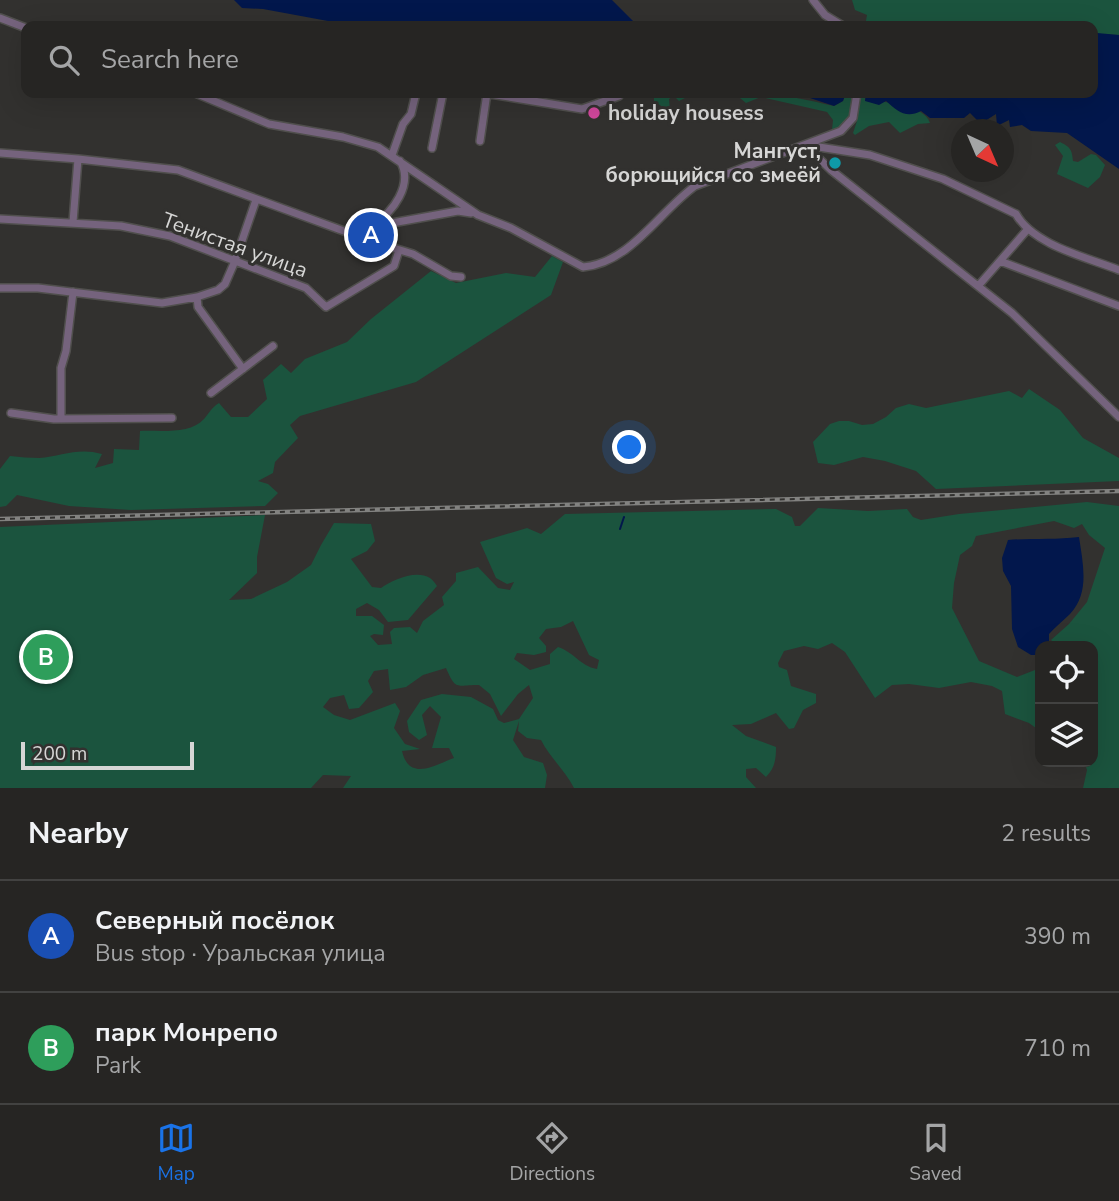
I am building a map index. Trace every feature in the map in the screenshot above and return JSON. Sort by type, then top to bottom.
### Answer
[{"type":"street","points":[[813,0],[825,15],[835,21]]},
{"type":"street","points":[[0,18],[21,26]]},
{"type":"street","points":[[207,98],[269,124],[343,137],[378,147],[478,215]]},
{"type":"street","points":[[392,155],[403,124],[411,114],[415,98]]},
{"type":"street","points":[[432,148],[442,98]]},
{"type":"street","points":[[480,141],[484,98]]},
{"type":"street","points":[[515,98],[582,109],[613,98]]},
{"type":"street","points":[[344,230],[458,211],[478,215],[510,228],[583,267],[603,263],[623,251],[680,196],[695,186],[847,127],[855,114],[857,98]]},
{"type":"street","points":[[805,145],[870,155],[943,179],[1016,214],[1027,230],[1047,242],[1119,270]]},
{"type":"street","points":[[805,145],[831,170],[979,285],[1045,343],[1119,417]]},
{"type":"street","points":[[0,153],[178,170],[413,254],[451,276],[461,277]]},
{"type":"street","points":[[73,222],[78,159]]},
{"type":"street","points":[[365,228],[383,218],[397,200],[404,176],[399,161]]},
{"type":"street","points":[[0,288],[73,292],[162,303],[218,290],[225,284],[235,261],[256,200]]},
{"type":"street","name":"Тенистая улица","points":[[0,219],[121,226],[170,236],[306,288],[326,307],[394,266],[399,250]]},
{"type":"street","points":[[979,285],[1027,230]]},
{"type":"street","points":[[1000,261],[1119,306]]},
{"type":"street","points":[[61,418],[61,368],[66,351],[73,292]]},
{"type":"street","points":[[197,296],[198,307],[243,369]]},
{"type":"street","points":[[211,393],[273,346]]},
{"type":"street","points":[[11,413],[54,419],[172,418]]},
{"type":"green space","points":[[852,0],[1119,0],[1119,35],[1098,34],[1098,21],[866,21],[867,15],[855,10]]},
{"type":"green space","points":[[654,98],[671,98],[670,111],[667,112],[654,103]]},
{"type":"green space","points":[[740,98],[758,98],[746,103]]},
{"type":"green space","points":[[765,98],[796,98],[834,106],[844,98],[855,98],[852,112],[845,124],[815,139],[814,137],[832,130],[833,120],[827,112]]},
{"type":"green space","points":[[859,98],[865,98],[865,101],[912,108],[930,123],[918,124],[900,133],[889,122],[869,126],[855,135],[853,133]]},
{"type":"green space","points":[[1060,142],[1070,149],[1073,161],[1078,162],[1091,154],[1096,155],[1105,165],[1100,177],[1088,188],[1057,174],[1063,156],[1055,145]]},
{"type":"green space","points":[[552,256],[563,262],[551,295],[416,382],[300,416],[290,425],[298,438],[275,462],[273,473],[258,481],[268,484],[278,493],[265,506],[131,510],[69,506],[17,495],[6,506],[0,507],[0,469],[10,456],[39,458],[94,452],[102,454],[95,468],[113,463],[114,449],[139,450],[140,431],[183,430],[198,424],[219,403],[231,417],[248,417],[267,399],[263,380],[281,364],[291,373],[305,359],[347,342],[431,271],[456,283],[506,273],[535,277]]},
{"type":"green space","points":[[1029,389],[1060,410],[1083,438],[1119,458],[1119,481],[936,489],[916,471],[885,461],[863,457],[834,465],[818,463],[813,442],[830,424],[849,421],[862,425],[873,424],[896,408],[909,404],[926,408],[1009,391],[1022,398]]},
{"type":"green space","points":[[1087,502],[1119,506],[1119,788],[1083,788],[1086,767],[1098,767],[1098,641],[1051,640],[1087,602],[1105,548],[1089,535],[1082,524],[1074,528],[1054,521],[976,536],[972,546],[960,555],[954,583],[952,608],[979,661],[1017,677],[1035,670],[1035,727],[1005,714],[1002,691],[971,682],[939,688],[892,685],[875,698],[845,652],[832,643],[818,649],[804,646],[784,651],[778,663],[779,667],[787,670],[791,686],[816,694],[816,703],[803,710],[794,728],[789,729],[776,713],[751,724],[732,725],[746,736],[776,747],[774,763],[766,777],[756,768],[746,769],[746,777],[756,788],[574,788],[541,740],[527,738],[518,731],[519,721],[513,740],[524,757],[543,763],[547,775],[545,788],[343,788],[351,776],[323,775],[311,788],[0,788],[0,527],[265,515],[257,557],[257,573],[229,600],[251,599],[287,582],[311,565],[334,523],[371,524],[375,541],[367,551],[351,559],[372,587],[381,588],[411,575],[430,578],[437,586],[408,620],[388,622],[379,610],[367,603],[356,609],[356,616],[372,616],[384,625],[383,635],[370,636],[378,645],[392,644],[390,632],[394,628],[410,627],[417,633],[423,621],[444,605],[442,597],[456,581],[456,573],[478,567],[498,588],[510,590],[514,582],[507,584],[496,578],[480,542],[527,528],[541,534],[565,514],[776,509],[792,517],[795,526],[800,526],[818,508],[868,511],[907,509],[913,517],[921,520]],"holes":[[[573,621],[589,655],[599,660],[597,669],[558,647],[550,654],[550,664],[530,670],[514,659],[517,653],[534,655],[546,652],[546,646],[539,638],[546,629],[561,627]],[[446,668],[452,680],[461,686],[479,685],[490,694],[501,716],[518,694],[529,685],[533,698],[519,719],[504,723],[498,720],[493,709],[471,697],[442,694],[421,700],[407,721],[409,732],[419,740],[427,735],[422,715],[430,706],[441,717],[432,748],[449,748],[454,758],[424,769],[410,766],[405,760],[402,751],[420,749],[405,744],[394,728],[400,711],[395,703],[350,720],[334,715],[323,707],[330,698],[344,695],[349,709],[359,708],[373,692],[368,681],[374,671],[388,669],[390,690],[406,687],[423,675]]]},
{"type":"shaded area","points":[[234,0],[612,0],[633,21],[328,21],[263,9],[242,8]]},
{"type":"shaded area","points":[[1098,33],[1119,35],[1119,169],[1067,133],[1031,131],[1022,125],[1014,126],[1014,119],[996,119],[996,114],[988,119],[976,119],[970,113],[964,118],[930,118],[921,111],[902,113],[886,101],[879,105],[865,101],[865,98],[1098,98]]},
{"type":"shaded area","points":[[810,98],[844,98],[834,106]]},
{"type":"shaded area","points":[[1079,537],[1083,588],[1070,614],[1049,634],[1049,641],[1035,641],[1035,655],[1031,655],[1018,647],[1012,629],[1011,586],[1003,571],[1002,558],[1008,540]]},
{"type":"waterway","points":[[620,529],[624,517]]},
{"type":"railway","points":[[0,519],[1119,491]]},
{"type":"place","name":"holiday housess","points":[[594,113]]},
{"type":"place","name":"Мангуст, борющийся со змеёй","points":[[835,163]]},
{"type":"place","name":"Северный посёлок","points":[[371,235]]},
{"type":"place","name":"парк Монрепо","points":[[46,657]]}]
